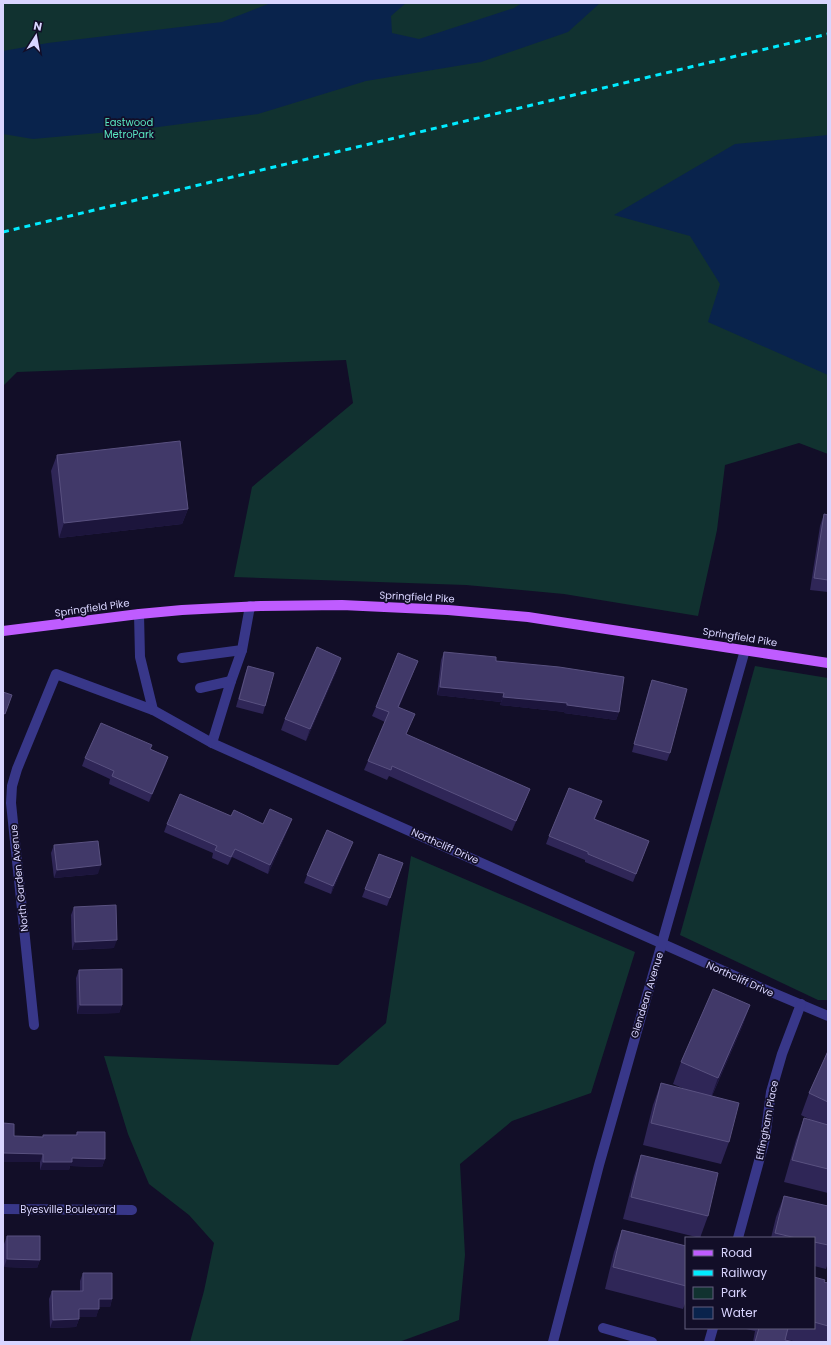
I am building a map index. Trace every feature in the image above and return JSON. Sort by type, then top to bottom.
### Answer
[{"type":"main road","name":"Springfield Pike","points":[[3,632],[139,614],[182,610],[250,606],[342,605],[448,610],[528,618],[828,663]]},
{"type":"street","points":[[212,744],[242,650],[250,606]]},
{"type":"street","points":[[139,614],[140,657],[153,710]]},
{"type":"street","points":[[182,658],[242,650]]},
{"type":"street","name":"Glendean Avenue","points":[[553,1342],[601,1157],[637,1027],[746,650]]},
{"type":"street","name":"North Garden Avenue","points":[[34,1025],[11,803],[12,786],[17,769],[56,674],[153,710]]},
{"type":"street","points":[[200,688],[231,681]]},
{"type":"street","name":"Northcliff Drive","points":[[153,710],[212,744],[828,1016]]},
{"type":"street","name":"Effingham Place","points":[[738,1237],[765,1140],[771,1092],[782,1054],[801,1004]]},
{"type":"street","name":"Byesville Boulevard","points":[[3,1209],[132,1210]]},
{"type":"street","points":[[603,1328],[652,1342]]},
{"type":"street","points":[[709,1342],[713,1329]]},
{"type":"green space","name":"Eastwood MetroPark","points":[[3,3],[828,3],[828,454],[799,443],[725,465],[717,530],[698,616],[564,594],[466,585],[234,577],[252,487],[353,403],[346,360],[17,372],[3,386]]},
{"type":"green space","points":[[755,666],[828,678],[828,1000],[818,1000],[680,935]]},
{"type":"green space","points":[[411,856],[635,952],[591,1093],[512,1121],[460,1164],[465,1255],[459,1320],[399,1342],[190,1342],[204,1291],[214,1243],[189,1215],[149,1184],[128,1134],[104,1056],[338,1065],[386,1023]]},
{"type":"water","points":[[271,3],[406,3],[391,16],[392,33],[419,39],[514,8],[522,3],[600,3],[568,32],[481,62],[366,81],[258,114],[143,129],[33,139],[3,134],[3,51],[48,43],[222,22]]},
{"type":"water","points":[[828,135],[828,375],[708,322],[720,284],[690,236],[614,215],[735,144]]},
{"type":"building","points":[[180,441],[188,509],[64,523],[57,455]]},
{"type":"building","points":[[824,514],[828,515],[828,580],[814,578]]},
{"type":"building","points":[[317,647],[341,658],[310,729],[285,719]]},
{"type":"building","points":[[444,652],[496,657],[496,661],[559,667],[624,677],[619,712],[567,705],[567,703],[503,697],[504,693],[440,687]]},
{"type":"building","points":[[398,653],[418,661],[398,707],[415,714],[406,734],[530,789],[516,821],[392,766],[391,770],[368,761],[389,712],[376,707]]},
{"type":"building","points":[[248,666],[274,673],[265,706],[239,699]]},
{"type":"building","points":[[652,680],[687,689],[670,753],[634,744]]},
{"type":"building","points":[[3,692],[12,695],[5,714],[3,713]]},
{"type":"building","points":[[101,723],[152,745],[150,749],[168,757],[152,794],[112,776],[114,771],[85,758]]},
{"type":"building","points":[[569,788],[602,801],[594,819],[649,841],[636,874],[549,836]]},
{"type":"building","points":[[180,794],[231,816],[234,810],[263,824],[270,809],[292,819],[270,865],[235,849],[231,857],[215,850],[217,846],[167,824]]},
{"type":"building","points":[[327,830],[353,842],[333,886],[307,875]]},
{"type":"building","points":[[98,841],[101,865],[57,870],[54,845]]},
{"type":"building","points":[[379,854],[403,863],[390,898],[365,889]]},
{"type":"building","points":[[116,905],[117,940],[75,942],[74,907]]},
{"type":"building","points":[[122,969],[122,1005],[80,1005],[79,970]]},
{"type":"building","points":[[713,989],[750,1005],[718,1078],[681,1062]]},
{"type":"building","points":[[828,1051],[828,1102],[809,1093]]},
{"type":"building","points":[[661,1083],[739,1103],[729,1142],[651,1123]]},
{"type":"building","points":[[804,1118],[828,1125],[828,1169],[792,1160]]},
{"type":"building","points":[[3,1123],[14,1124],[14,1136],[43,1137],[43,1135],[77,1135],[77,1132],[105,1132],[105,1159],[72,1158],[72,1162],[43,1162],[43,1154],[3,1153]]},
{"type":"building","points":[[641,1155],[718,1173],[708,1216],[631,1197]]},
{"type":"building","points":[[784,1196],[828,1206],[828,1245],[815,1242],[815,1237],[792,1237],[775,1233]]},
{"type":"building","points":[[622,1230],[685,1246],[685,1286],[613,1267]]},
{"type":"building","points":[[7,1236],[40,1236],[40,1260],[7,1259]]},
{"type":"building","points":[[83,1273],[112,1273],[112,1299],[99,1299],[99,1309],[79,1309],[79,1319],[53,1320],[52,1291],[83,1291]]},
{"type":"building","points":[[815,1277],[825,1280],[824,1282],[828,1283],[828,1326],[815,1322]]},
{"type":"building","points":[[759,1329],[788,1329],[785,1340],[794,1342],[755,1342]]},
{"type":"railway","points":[[3,232],[828,34]]}]
